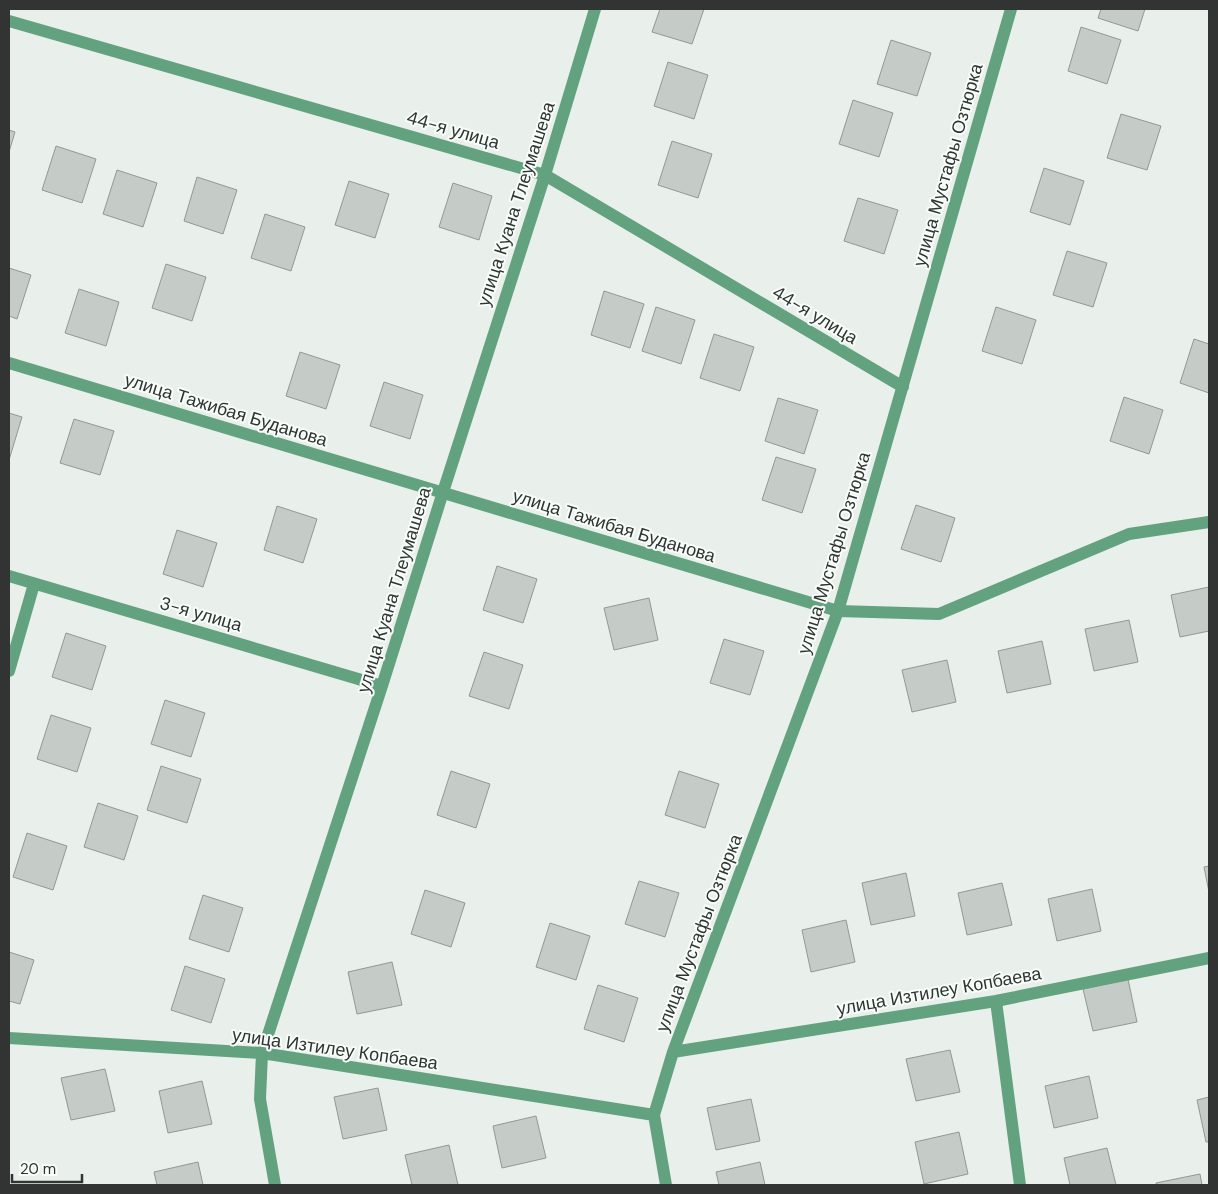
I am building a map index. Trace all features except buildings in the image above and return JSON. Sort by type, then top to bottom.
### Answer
[{"type":"street","name":"улица Куана Тлеумашева","points":[[274,1185],[260,1099],[262,1052],[382,686],[596,9]]},
{"type":"street","name":"улица Мустафы Озтюрка","points":[[666,1185],[654,1115],[673,1052],[838,611],[1011,9]]},
{"type":"street","name":"44-я улица","points":[[9,21],[545,175],[903,386]]},
{"type":"street","name":"улица Тажибая Буданова","points":[[9,363],[838,611],[939,614],[1129,534],[1209,522]]},
{"type":"street","name":"3-я улица","points":[[9,576],[382,686]]},
{"type":"street","points":[[9,671],[34,584]]},
{"type":"street","name":"улица Изтилеу Копбаева","points":[[673,1052],[996,1001],[1209,958]]},
{"type":"street","points":[[996,1001],[1020,1185]]},
{"type":"street","name":"улица Изтилеу Копбаева","points":[[9,1038],[262,1052],[654,1115]]}]
